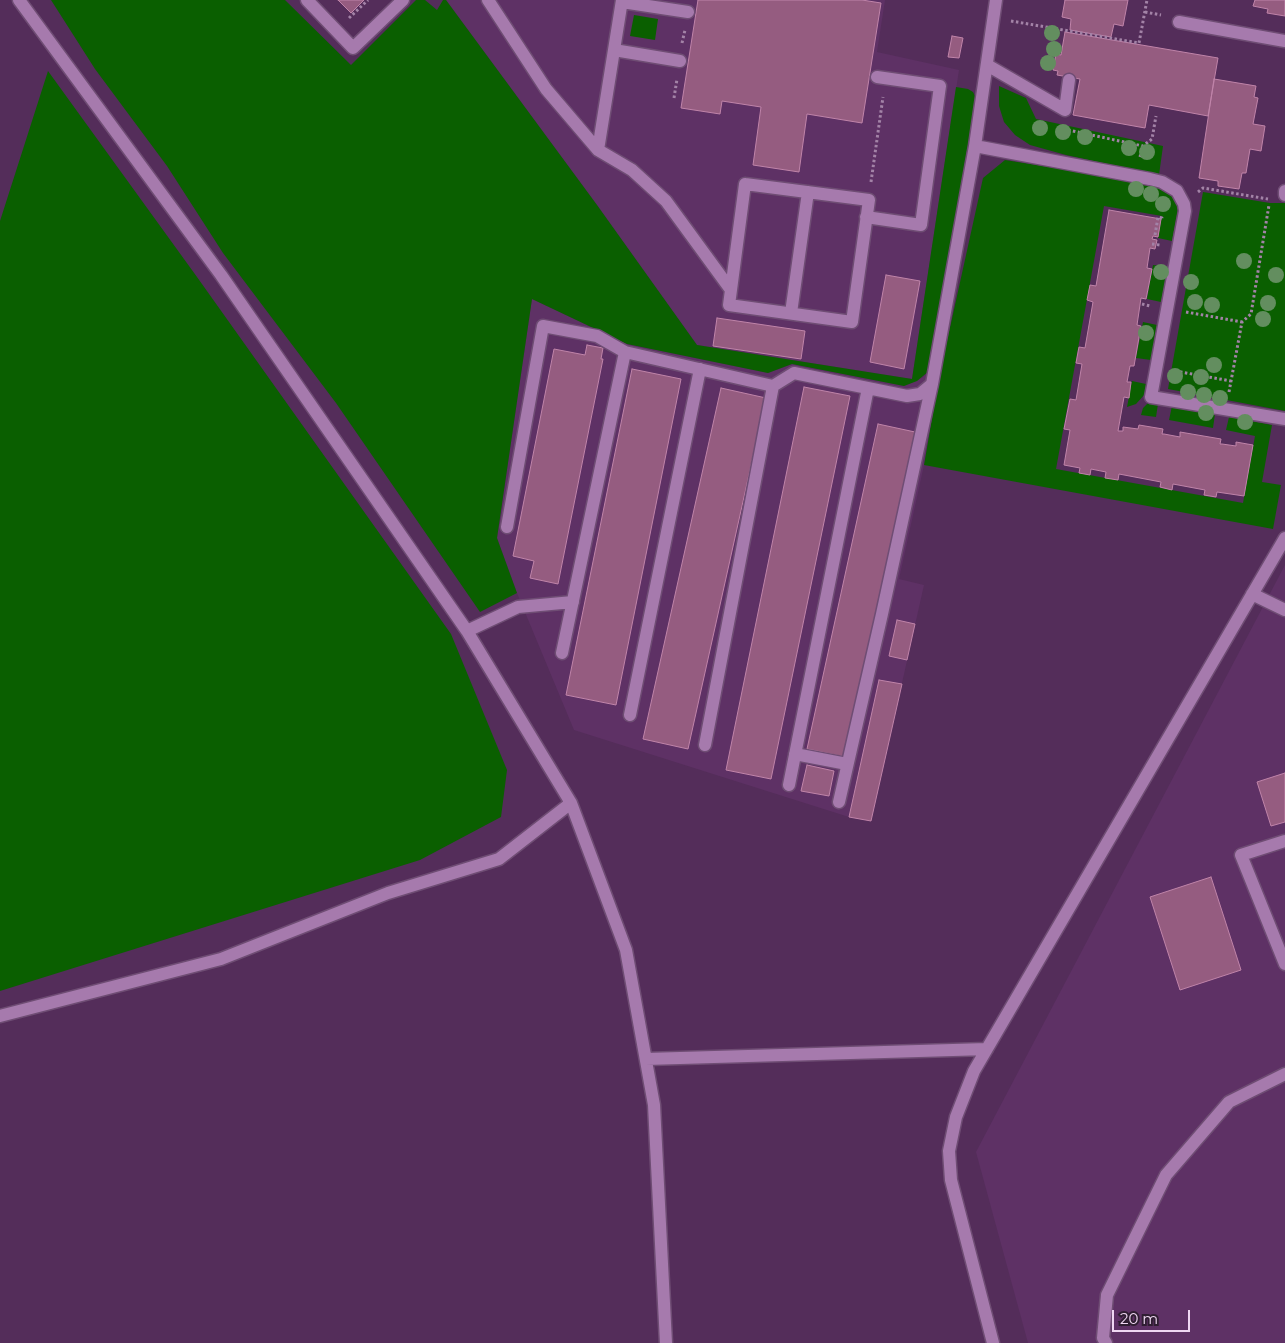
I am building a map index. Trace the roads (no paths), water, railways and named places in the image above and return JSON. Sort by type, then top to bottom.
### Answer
[{"type":"street","points":[[19,0],[220,276],[468,631],[571,803],[626,950],[646,1059],[654,1105],[666,1343]]},
{"type":"street","points":[[308,0],[353,48],[403,0]]},
{"type":"street","points":[[488,0],[546,89],[598,150],[632,170],[666,201],[731,290]]},
{"type":"street","points":[[839,802],[932,384],[975,146],[996,0]]},
{"type":"street","points":[[598,150],[622,1],[688,12]]},
{"type":"street","points":[[1179,22],[1285,41]]},
{"type":"street","points":[[614,50],[680,61]]},
{"type":"street","points":[[987,65],[1065,110],[1069,80]]},
{"type":"street","points":[[866,217],[921,225],[940,86],[881,78]]},
{"type":"street","points":[[975,146],[1150,179],[1162,182],[1177,192],[1183,201],[1185,211],[1151,397],[1285,419]]},
{"type":"street","points":[[745,184],[808,192],[869,200],[852,322],[729,305],[745,184]]},
{"type":"street","points":[[791,313],[808,192]]},
{"type":"street","points":[[507,527],[543,326],[598,336],[625,352],[774,386],[794,373],[907,396],[920,394],[932,384]]},
{"type":"street","points":[[562,653],[625,352]]},
{"type":"street","points":[[630,715],[700,369]]},
{"type":"street","points":[[706,745],[774,386]]},
{"type":"street","points":[[789,785],[868,388]]},
{"type":"street","points":[[993,1343],[951,1180],[949,1151],[956,1117],[974,1071],[1285,538]]},
{"type":"street","points":[[1252,594],[1285,610]]},
{"type":"street","points":[[468,631],[518,607],[573,602]]},
{"type":"street","points":[[795,754],[848,764]]},
{"type":"street","points":[[0,1016],[221,959],[388,893],[499,859],[571,803]]},
{"type":"street","points":[[1285,840],[1241,855],[1285,964]]},
{"type":"street","points":[[646,1059],[987,1049]]},
{"type":"street","points":[[1106,1343],[1103,1338],[1107,1295],[1166,1175],[1229,1102],[1285,1074]]}]
